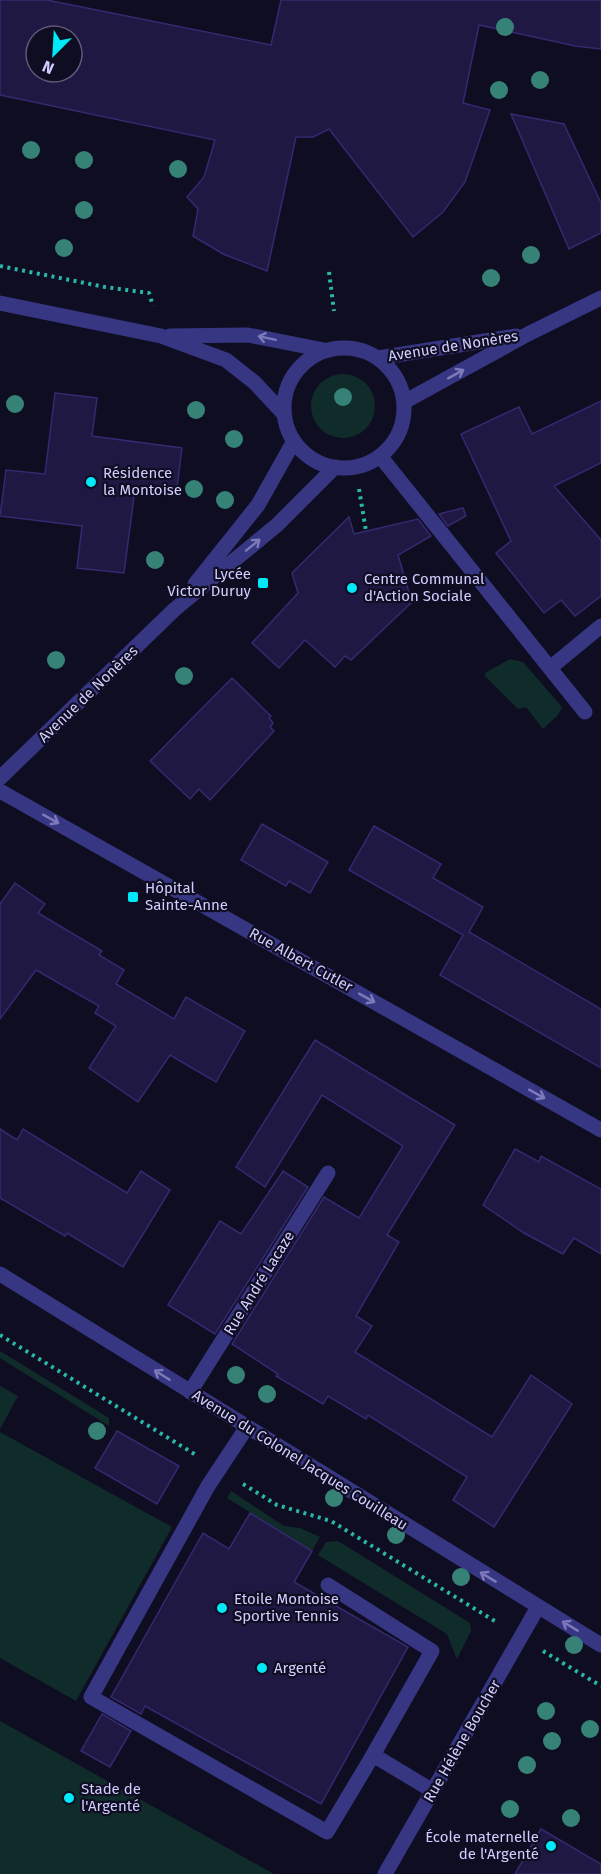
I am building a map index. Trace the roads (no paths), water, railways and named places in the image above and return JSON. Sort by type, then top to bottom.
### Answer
[{"type":"street","name":"Avenue de Nonères","points":[[404,402],[528,334],[601,298]]},
{"type":"street","points":[[0,303],[161,336],[226,360],[254,382],[284,414]]},
{"type":"street","points":[[161,336],[248,334],[324,350],[352,348],[366,351],[378,358],[391,370],[400,385],[404,402],[403,423],[395,441],[380,456],[366,464],[335,467],[319,462],[305,454],[287,428],[284,414],[285,394],[293,375],[306,360],[324,350]]},
{"type":"street","name":"Avenue de Nonères","points":[[378,358],[528,334]]},
{"type":"street","name":"Avenue de Nonères","points":[[175,609],[258,505],[294,441]]},
{"type":"street","points":[[380,456],[585,712]]},
{"type":"street","name":"Avenue de Nonères","points":[[0,778],[175,609],[277,525],[335,467]]},
{"type":"street","points":[[550,669],[601,626]]},
{"type":"street","name":"Rue Albert Cutler","points":[[0,791],[601,1130]]},
{"type":"street","name":"Rue André Lacaze","points":[[189,1392],[328,1173]]},
{"type":"street","name":"Avenue du Colonel Jacques Couilleau","points":[[0,1274],[601,1645]]},
{"type":"street","points":[[247,1427],[208,1486],[91,1697],[327,1832],[432,1651],[328,1585]]},
{"type":"street","name":"Rue Hélène Boucher","points":[[386,1874],[538,1607]]},
{"type":"street","points":[[373,1755],[433,1791]]},
{"type":"place","name":"Résidence la Montoise","points":[[91,482]]},
{"type":"place","name":"Lycée Victor Duruy","points":[[263,583]]},
{"type":"place","name":"Centre Communal d'Action Sociale","points":[[352,588]]},
{"type":"place","name":"Hôpital Sainte-Anne","points":[[133,897]]},
{"type":"place","name":"Etoile Montoise Sportive Tennis","points":[[222,1608]]},
{"type":"place","name":"Argenté","points":[[262,1668]]},
{"type":"place","name":"Stade de l'Argenté","points":[[69,1798]]},
{"type":"place","name":"École maternelle de l'Argenté","points":[[551,1846]]}]
